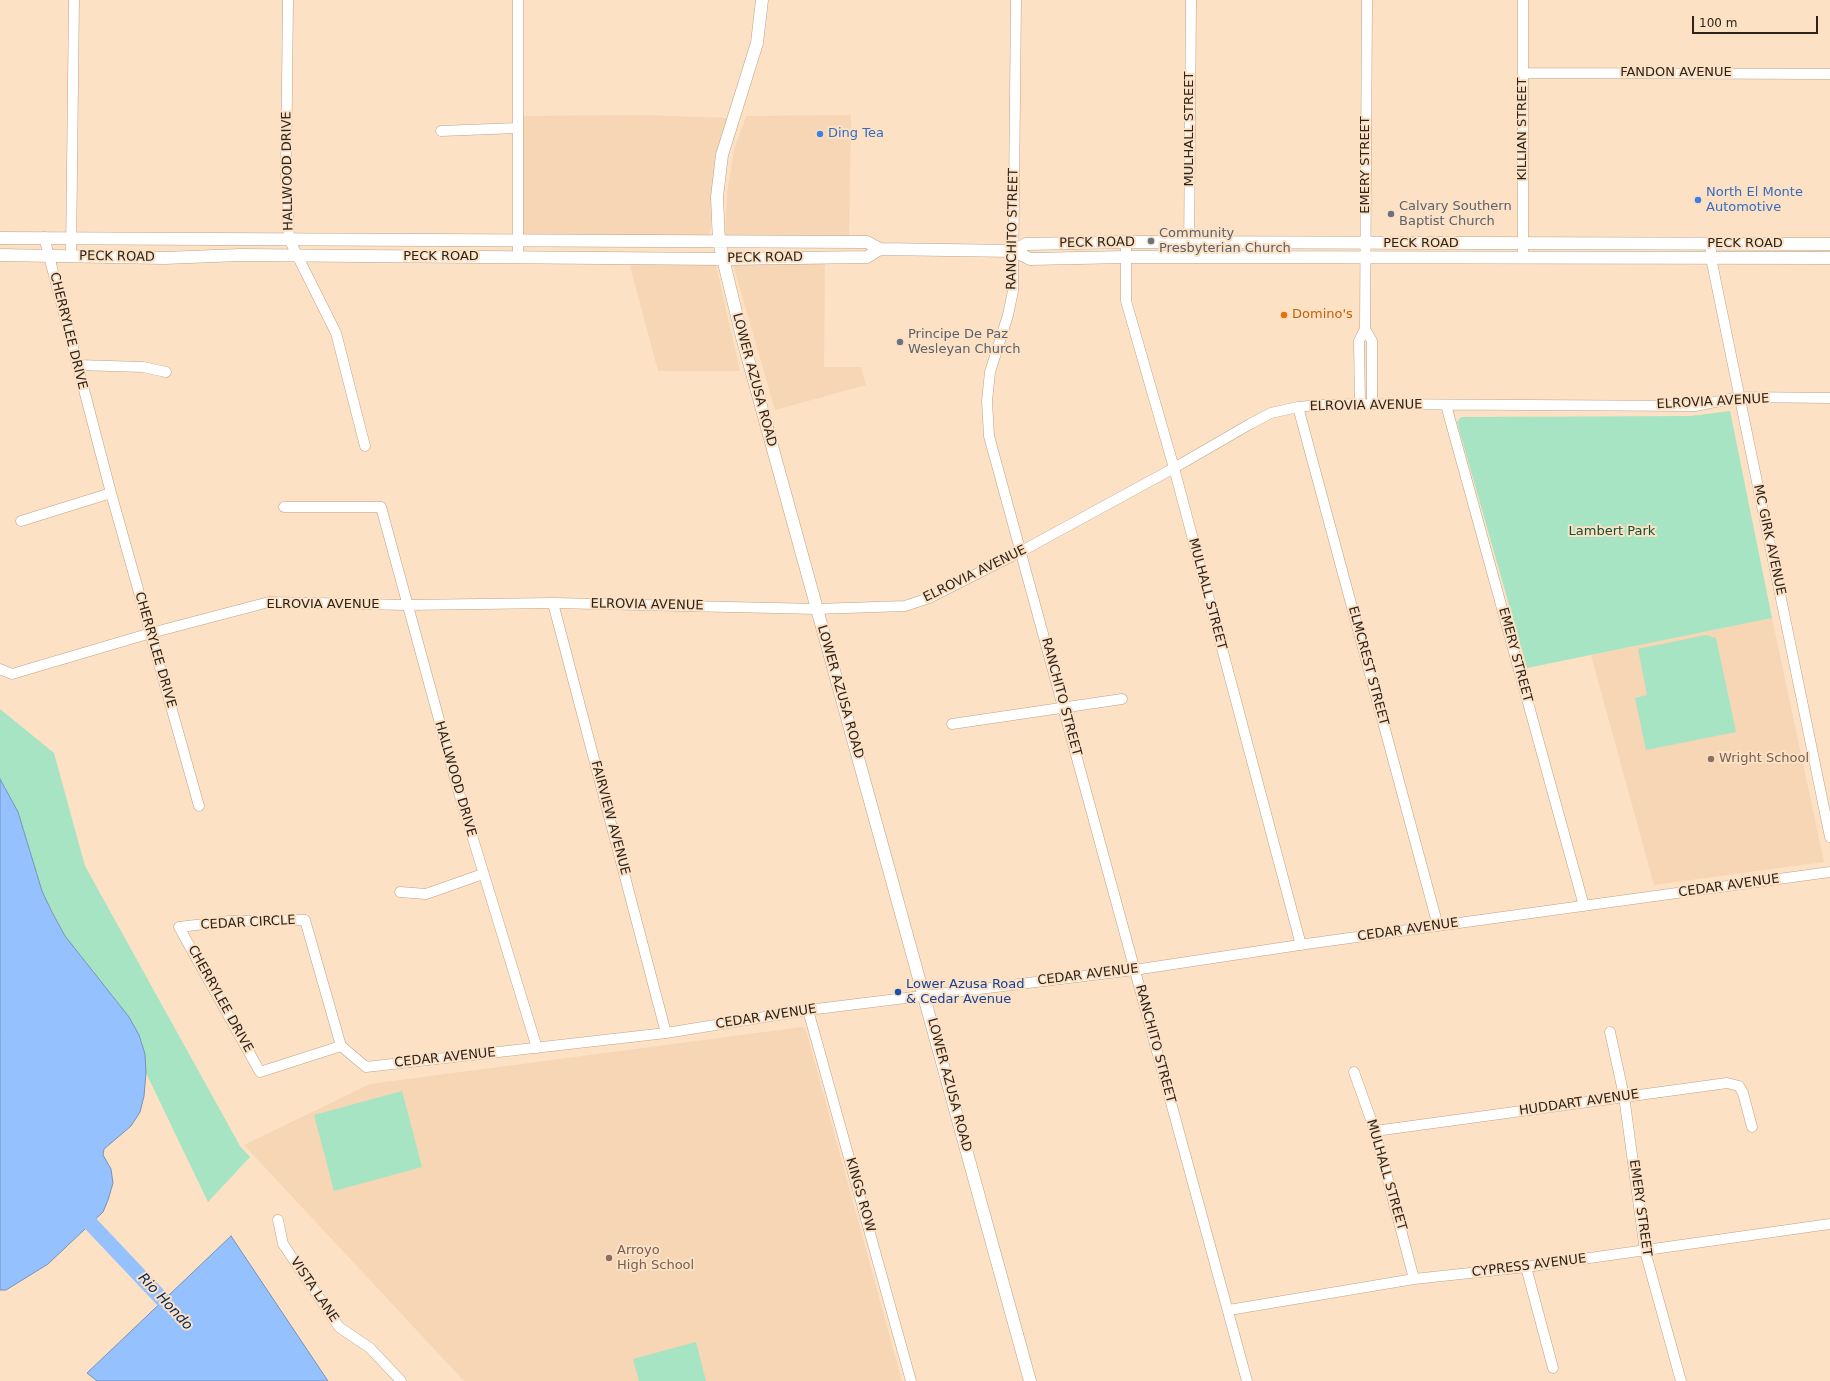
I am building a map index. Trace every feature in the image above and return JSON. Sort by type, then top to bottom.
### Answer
[{"type":"main road","name":"LOWER AZUSA ROAD","points":[[762,0],[757,43],[722,155],[716,197],[719,242],[744,344],[925,995],[1030,1381]]},
{"type":"main road","name":"PECK ROAD","points":[[0,238],[44,237],[868,242],[880,249],[1014,251],[1030,258],[1126,256],[1189,258],[1830,258]]},
{"type":"main road","name":"PECK ROAD","points":[[1014,251],[1026,244],[1126,242],[1365,244],[1830,244]]},
{"type":"main road","name":"PECK ROAD","points":[[0,255],[164,258],[240,255],[723,259],[867,257],[880,249]]},
{"type":"street","name":"CHERRYLEE DRIVE","points":[[72,256],[74,0]]},
{"type":"street","name":"HALLWOOD DRIVE","points":[[288,0],[286,174],[289,239],[336,333],[365,446]]},
{"type":"street","points":[[518,0],[518,257]]},
{"type":"street","name":"RANCHITO STREET","points":[[1016,0],[1013,291],[1008,314],[990,372],[987,401],[989,436],[1134,970],[1229,1310],[1247,1381]]},
{"type":"street","name":"MULHALL STREET","points":[[1189,258],[1190,0]]},
{"type":"street","name":"EMERY STREET","points":[[1360,404],[1359,341],[1365,330],[1367,0]]},
{"type":"street","name":"KILLIAN STREET","points":[[1523,0],[1523,258]]},
{"type":"street","name":"FANDON AVENUE","points":[[1523,73],[1830,74]]},
{"type":"street","points":[[441,131],[517,128]]},
{"type":"street","name":"CHERRYLEE DRIVE","points":[[44,237],[110,493],[199,806]]},
{"type":"street","name":"MULHALL STREET","points":[[1126,242],[1126,301],[1174,468],[1301,945]]},
{"type":"street","name":"MC GIRK AVENUE","points":[[1711,244],[1711,258],[1830,837]]},
{"type":"street","name":"EMERY STREET","points":[[1365,330],[1372,341],[1372,404]]},
{"type":"street","points":[[77,365],[143,367],[166,372]]},
{"type":"street","name":"ELROVIA AVENUE","points":[[0,669],[12,674],[151,633],[269,602],[407,605],[553,603],[817,609],[905,606],[929,598],[1020,552],[1266,416],[1298,407],[1360,404],[1695,406],[1740,398],[1830,398]]},
{"type":"street","name":"EMERY STREET","points":[[1446,405],[1584,906]]},
{"type":"street","name":"ELMCREST STREET","points":[[1298,407],[1438,926]]},
{"type":"street","points":[[21,521],[110,493]]},
{"type":"street","name":"HALLWOOD DRIVE","points":[[284,507],[381,507],[483,874],[537,1048]]},
{"type":"street","name":"FAIRVIEW AVENUE","points":[[553,603],[666,1033]]},
{"type":"street","points":[[952,724],[1122,699]]},
{"type":"street","name":"CEDAR AVENUE","points":[[341,1046],[366,1067],[666,1033],[808,1010],[1134,970],[1301,945],[1830,872]]},
{"type":"street","points":[[400,892],[426,894],[483,874]]},
{"type":"street","name":"CEDAR CIRCLE","points":[[180,927],[230,921],[306,920],[341,1046]]},
{"type":"street","name":"CHERRYLEE DRIVE","points":[[180,927],[260,1072],[341,1046]]},
{"type":"street","name":"KINGS ROW","points":[[808,1010],[911,1381]]},
{"type":"street","name":"EMERY STREET","points":[[1610,1032],[1624,1096],[1645,1251],[1681,1381]]},
{"type":"street","name":"MULHALL STREET","points":[[1354,1072],[1375,1131],[1414,1279]]},
{"type":"street","name":"HUDDART AVENUE","points":[[1375,1131],[1727,1083],[1739,1086],[1743,1093],[1752,1128]]},
{"type":"street","name":"VISTA LANE","points":[[278,1220],[283,1244],[339,1327],[370,1348],[401,1381]]},
{"type":"street","name":"CYPRESS AVENUE","points":[[1229,1310],[1414,1279],[1526,1267],[1830,1224]]},
{"type":"street","points":[[1526,1267],[1554,1368]]},
{"type":"shaded area","points":[[642,115],[728,118],[714,174],[710,236],[520,237],[521,116]]},
{"type":"shaded area","points":[[851,115],[849,238],[725,237],[727,193],[734,150],[746,116]]},
{"type":"shaded area","points":[[825,259],[824,367],[861,367],[866,385],[775,410],[732,261]]},
{"type":"shaded area","points":[[715,261],[740,371],[658,371],[629,262]]},
{"type":"shaded area","name":"Wright School","points":[[1772,618],[1824,862],[1654,885],[1591,655]]},
{"type":"shaded area","name":"Arroyo High School","points":[[802,1027],[806,1030],[902,1381],[464,1381],[244,1145],[370,1084]]},
{"type":"green space","name":"Lambert Park","points":[[1730,411],[1772,618],[1527,668],[1457,422],[1461,417],[1691,416]]},
{"type":"green space","points":[[1706,635],[1716,638],[1736,732],[1646,750],[1635,698],[1647,695],[1638,649]]},
{"type":"green space","points":[[0,709],[54,753],[85,866],[240,1146],[250,1157],[208,1202],[146,1073],[145,1054],[139,1035],[129,1017],[65,936],[42,891],[18,812],[0,779]]},
{"type":"green space","points":[[402,1091],[422,1167],[334,1191],[314,1115]]},
{"type":"green space","points":[[696,1342],[706,1381],[639,1381],[633,1359]]},
{"type":"water","points":[[0,779],[18,812],[42,891],[52,912],[65,936],[129,1017],[139,1035],[145,1054],[146,1073],[144,1096],[140,1112],[131,1126],[104,1149],[103,1155],[111,1169],[113,1183],[103,1212],[48,1264],[6,1290],[0,1290]]},
{"type":"water","points":[[231,1236],[328,1381],[97,1381],[87,1373]]},
{"type":"waterway","name":"Rio Hondo","points":[[91,1224],[177,1315]]},
{"type":"place","name":"Ding Tea","points":[[820,134]]},
{"type":"place","name":"North El Monte Automotive","points":[[1698,200]]},
{"type":"place","name":"Calvary Southern Baptist Church","points":[[1391,214]]},
{"type":"place","name":"Community Presbyterian Church","points":[[1151,241]]},
{"type":"place","name":"Domino's","points":[[1284,315]]},
{"type":"place","name":"Principe De Paz Wesleyan Church","points":[[900,342]]},
{"type":"place","name":"Wright School","points":[[1711,759]]},
{"type":"place","name":"Lower Azusa Road & Cedar Avenue","points":[[898,992]]},
{"type":"place","name":"Arroyo High School","points":[[609,1258]]}]
